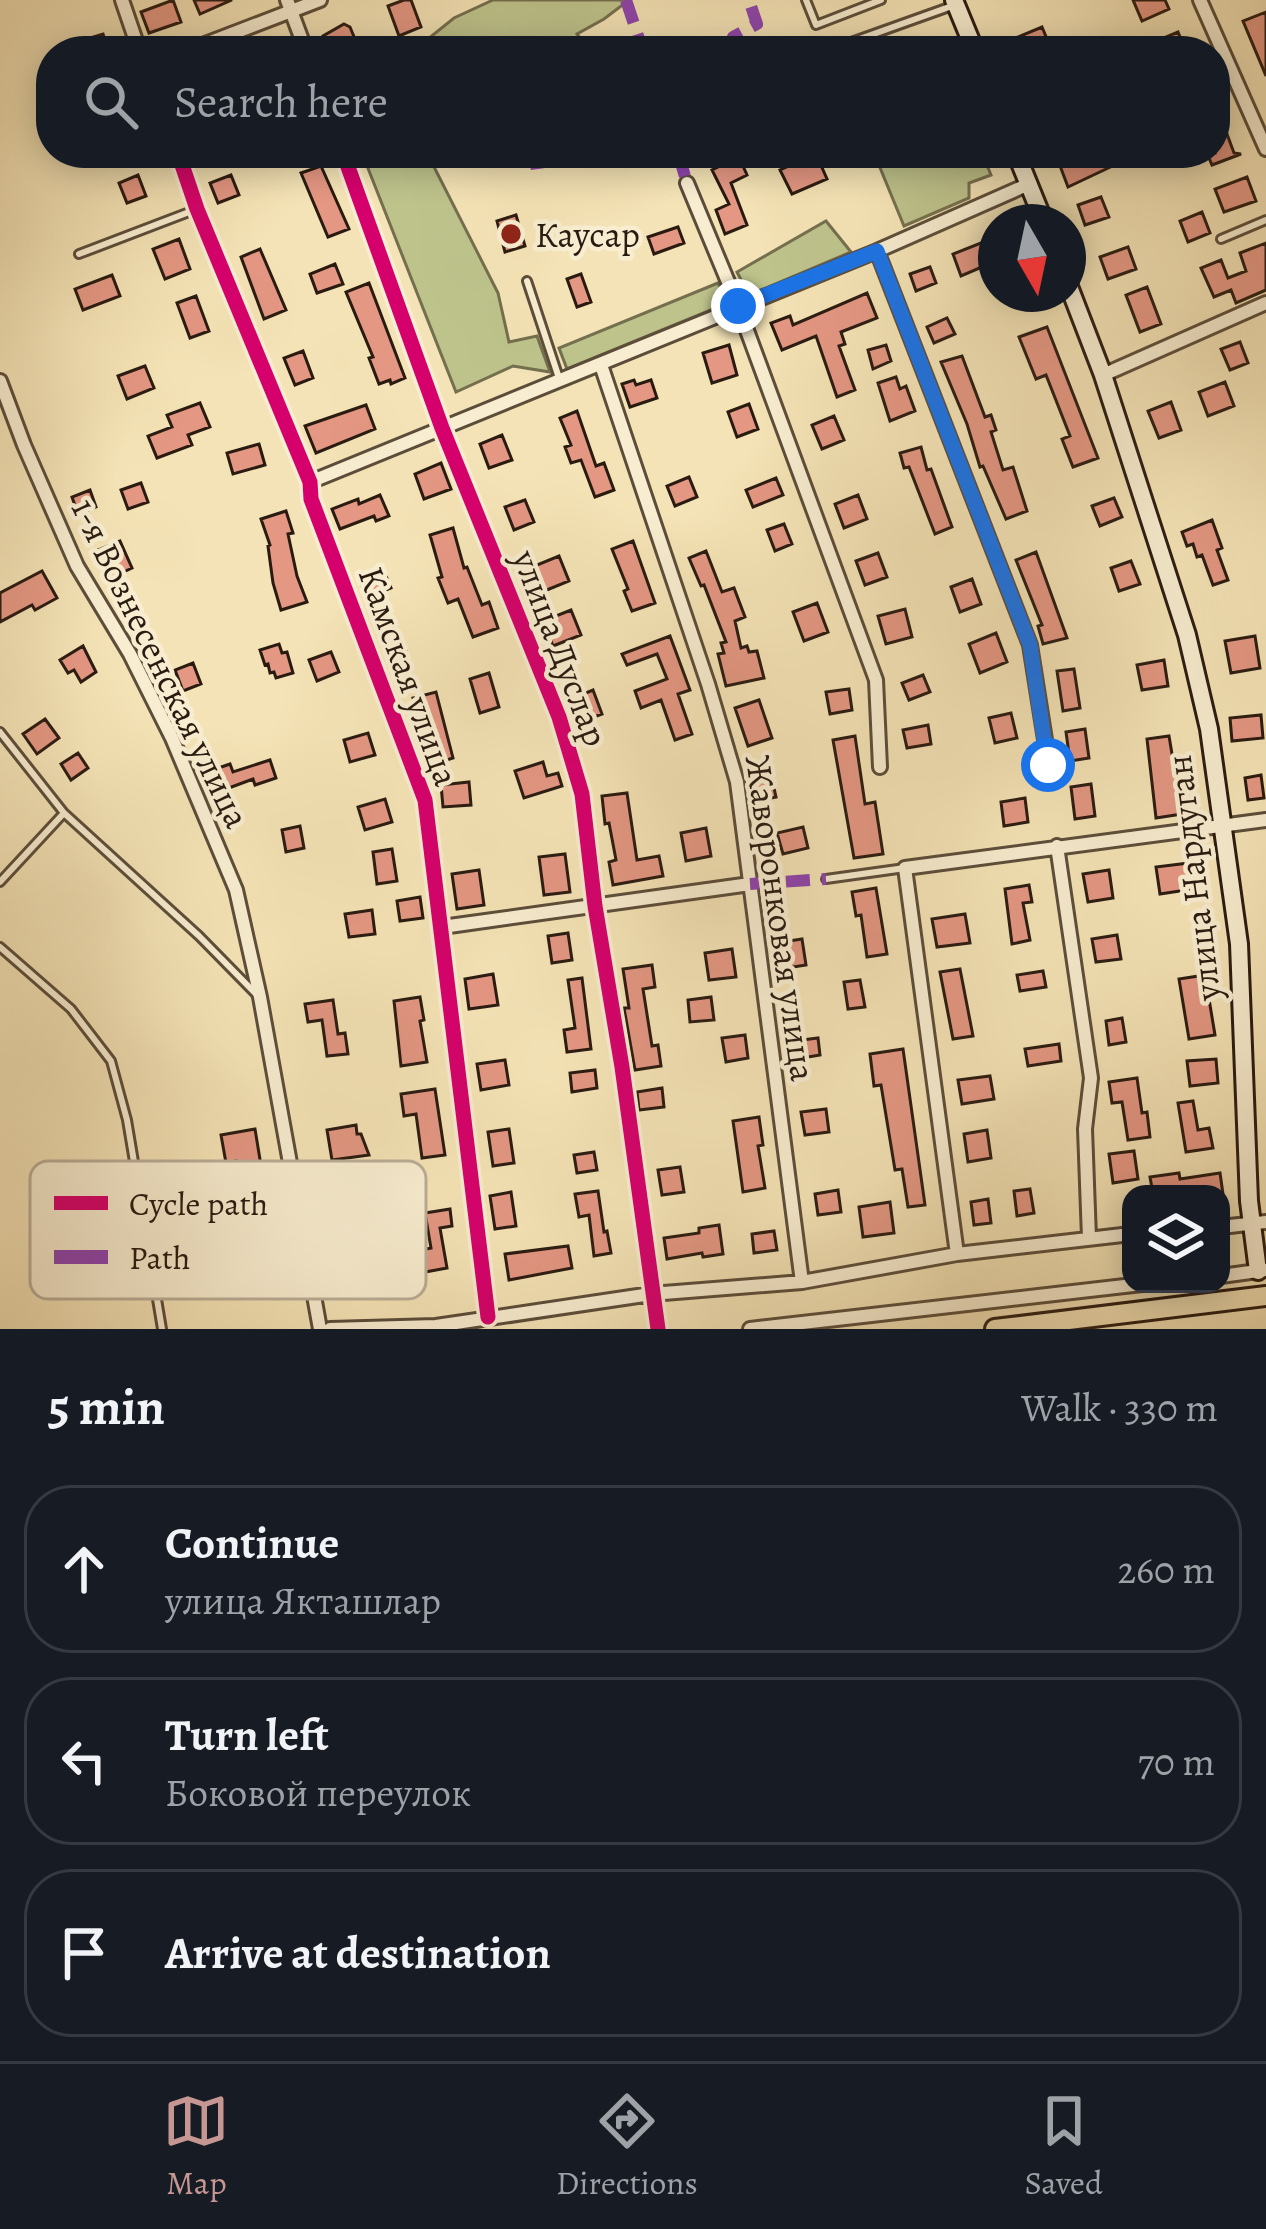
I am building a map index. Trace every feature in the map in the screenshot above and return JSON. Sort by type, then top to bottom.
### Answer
[{"type":"main road","points":[[995,1329],[1266,1296]]},
{"type":"street","points":[[122,0],[133,36]]},
{"type":"street","points":[[221,36],[290,6],[320,0]]},
{"type":"street","points":[[1200,0],[1216,36]]},
{"type":"street","points":[[955,2],[969,36]]},
{"type":"street","points":[[290,6],[301,36]]},
{"type":"street","points":[[1230,68],[1266,149]]},
{"type":"street","name":"Камская улица","points":[[183,168],[310,482],[311,499],[425,800],[488,1317]]},
{"type":"street","name":"улица Дуслар","points":[[348,168],[442,428],[559,717],[582,794],[658,1329]]},
{"type":"street","points":[[1022,168],[1037,204]]},
{"type":"street","points":[[688,183],[877,680],[880,767]]},
{"type":"street","points":[[310,482],[877,251],[1029,184]]},
{"type":"street","points":[[877,251],[1030,645],[1048,765]]},
{"type":"street","points":[[1103,375],[1266,303]]},
{"type":"street","name":"улица Нардуган","points":[[1079,312],[1187,635],[1209,729],[1239,944],[1262,1270]]},
{"type":"street","name":"Жаворонковая улица","points":[[601,365],[737,782],[802,1282]]},
{"type":"street","name":"1-я Вознесенская улица","points":[[0,381],[76,566],[130,654],[172,738],[236,890],[290,1161]]},
{"type":"street","points":[[957,1254],[905,868],[1266,820]]},
{"type":"street","points":[[1057,845],[1091,1078],[1085,1129],[1089,1238]]},
{"type":"street","points":[[442,927],[750,884]]},
{"type":"street","points":[[330,1329],[436,1326],[651,1294],[802,1282],[957,1254],[1122,1235]]},
{"type":"street","points":[[1230,1275],[1262,1270]]},
{"type":"street","points":[[750,1329],[1122,1286]]},
{"type":"street","name":"1-я Вознесенская улица","points":[[315,1299],[320,1329]]},
{"type":"lane","points":[[806,0],[816,25],[880,0]]},
{"type":"lane","points":[[865,36],[955,2]]},
{"type":"lane","points":[[79,254],[197,209]]},
{"type":"lane","points":[[1221,239],[1266,220]]},
{"type":"lane","points":[[527,281],[560,381]]},
{"type":"lane","points":[[0,733],[64,813],[260,998]]},
{"type":"lane","points":[[0,882],[64,813]]},
{"type":"lane","points":[[826,879],[905,868]]},
{"type":"lane","points":[[0,946],[71,1009],[111,1061],[135,1161]]},
{"type":"lane","points":[[157,1299],[162,1329]]},
{"type":"green space","points":[[493,0],[629,0],[579,36],[432,36],[454,18]]},
{"type":"green space","points":[[368,168],[435,168],[498,293],[509,342],[537,336],[550,372],[513,366],[456,392]]},
{"type":"green space","points":[[880,168],[988,168],[991,175],[969,183],[969,198],[904,226]]},
{"type":"green space","points":[[826,221],[851,252],[749,295],[737,272]]},
{"type":"green space","points":[[718,283],[728,303],[567,369],[559,348]]},
{"type":"building","points":[[173,0],[181,22],[149,33],[141,12]]},
{"type":"building","points":[[194,0],[232,0],[200,14]]},
{"type":"building","points":[[411,0],[421,27],[399,36],[388,6]]},
{"type":"building","points":[[1133,0],[1165,0],[1169,9],[1142,21]]},
{"type":"building","points":[[1266,12],[1266,76],[1243,21]]},
{"type":"building","points":[[344,24],[354,36],[323,36]]},
{"type":"building","points":[[1042,27],[1046,36],[1020,36]]},
{"type":"building","points":[[322,168],[349,229],[328,237],[301,173]]},
{"type":"building","points":[[744,168],[747,175],[731,183],[747,225],[725,234],[716,210],[729,204],[712,170]]},
{"type":"building","points":[[822,168],[827,179],[792,194],[780,170]]},
{"type":"building","points":[[1061,168],[1108,168],[1068,187]]},
{"type":"building","points":[[138,175],[146,196],[127,203],[119,183]]},
{"type":"building","points":[[231,175],[239,195],[218,203],[210,183]]},
{"type":"building","points":[[1247,177],[1256,201],[1224,212],[1215,189]]},
{"type":"building","points":[[1101,197],[1109,217],[1086,225],[1086,204],[1081,204]]},
{"type":"building","points":[[1202,212],[1210,233],[1188,242],[1180,221]]},
{"type":"building","name":"Каусар","points":[[516,215],[525,246],[505,252],[497,221]]},
{"type":"building","points":[[678,227],[684,243],[654,254],[648,237]]},
{"type":"building","points":[[179,239],[190,269],[165,279],[153,249]]},
{"type":"building","points":[[1266,243],[1266,290],[1236,303],[1231,290],[1214,297],[1201,268],[1221,260],[1228,278],[1246,271],[1240,253]]},
{"type":"building","points":[[978,244],[978,269],[961,276],[953,254]]},
{"type":"building","points":[[1128,247],[1136,269],[1108,279],[1100,257]]},
{"type":"building","points":[[260,249],[286,310],[264,319],[241,257]]},
{"type":"building","points":[[335,264],[343,284],[317,293],[310,274]]},
{"type":"building","points":[[930,267],[936,283],[916,291],[910,274]]},
{"type":"building","points":[[581,274],[591,302],[577,307],[567,279]]},
{"type":"building","points":[[112,275],[120,296],[83,310],[75,289]]},
{"type":"building","points":[[369,283],[405,378],[391,384],[390,380],[379,384],[346,292]]},
{"type":"building","points":[[1147,287],[1161,324],[1140,332],[1126,295]]},
{"type":"building","points":[[867,293],[877,318],[841,332],[845,344],[839,346],[855,390],[837,397],[816,336],[782,350],[771,323],[790,316],[793,325]]},
{"type":"building","points":[[196,296],[209,331],[190,338],[177,303]]},
{"type":"building","points":[[947,318],[955,334],[934,343],[927,327]]},
{"type":"building","points":[[1047,327],[1098,458],[1073,467],[1062,439],[1070,436],[1046,375],[1036,379],[1019,337]]},
{"type":"building","points":[[1240,342],[1248,363],[1230,370],[1221,349]]},
{"type":"building","points":[[729,345],[737,375],[712,383],[703,353]]},
{"type":"building","points":[[886,345],[891,361],[873,369],[868,350]]},
{"type":"building","points":[[303,351],[313,378],[295,385],[284,358]]},
{"type":"building","points":[[962,356],[985,417],[991,415],[996,430],[991,432],[1003,470],[1013,467],[1027,511],[1006,519],[980,467],[941,362]]},
{"type":"building","points":[[145,366],[154,388],[127,399],[118,376]]},
{"type":"building","points":[[896,377],[900,389],[906,386],[915,411],[890,421],[878,383]]},
{"type":"building","points":[[634,380],[636,385],[651,380],[657,398],[630,407],[622,384]]},
{"type":"building","points":[[1225,382],[1234,406],[1208,416],[1199,392]]},
{"type":"building","points":[[1171,402],[1181,430],[1159,438],[1148,411]]},
{"type":"building","points":[[200,403],[210,427],[188,435],[192,445],[157,458],[148,436],[172,427],[167,415]]},
{"type":"building","points":[[749,404],[758,429],[737,437],[728,412]]},
{"type":"building","points":[[366,405],[375,429],[316,453],[305,426]]},
{"type":"building","points":[[577,411],[596,466],[604,463],[614,490],[595,497],[581,460],[571,463],[565,447],[571,445],[560,418]]},
{"type":"building","points":[[834,416],[844,440],[822,449],[812,425]]},
{"type":"building","points":[[502,435],[512,460],[489,468],[480,444]]},
{"type":"building","points":[[259,444],[265,465],[233,474],[227,453]]},
{"type":"building","points":[[921,447],[952,527],[935,534],[900,453]]},
{"type":"building","points":[[441,463],[451,489],[424,499],[415,474]]},
{"type":"building","points":[[689,477],[697,497],[675,506],[667,486]]},
{"type":"building","points":[[776,478],[783,495],[753,507],[746,490]]},
{"type":"building","points":[[141,483],[148,502],[128,509],[121,490]]},
{"type":"building","points":[[90,490],[96,507],[78,514],[72,497]]},
{"type":"building","points":[[380,495],[389,516],[376,521],[374,516],[340,529],[332,509]]},
{"type":"building","points":[[858,495],[867,519],[844,528],[835,504]]},
{"type":"building","points":[[1114,498],[1122,517],[1100,526],[1092,506]]},
{"type":"building","points":[[525,500],[534,522],[514,530],[505,507]]},
{"type":"building","points":[[286,511],[297,576],[307,602],[281,610],[261,519]]},
{"type":"building","points":[[1212,520],[1228,580],[1213,585],[1202,555],[1197,557],[1193,544],[1187,546],[1182,532]]},
{"type":"building","points":[[784,524],[792,544],[775,551],[767,530]]},
{"type":"building","points":[[453,528],[464,568],[482,605],[489,602],[498,628],[473,637],[458,599],[448,603],[430,535]]},
{"type":"building","points":[[120,541],[132,568],[110,578],[98,550]]},
{"type":"building","points":[[633,541],[655,603],[632,611],[612,549]]},
{"type":"building","points":[[706,551],[722,592],[734,588],[745,617],[735,621],[741,648],[757,651],[764,678],[726,686],[718,654],[724,653],[721,643],[726,642],[689,558]]},
{"type":"building","points":[[1036,552],[1067,638],[1043,644],[1038,626],[1042,625],[1016,560]]},
{"type":"building","points":[[878,553],[887,577],[865,585],[856,561]]},
{"type":"building","points":[[559,556],[569,581],[542,592],[532,567]]},
{"type":"building","points":[[1131,561],[1140,584],[1119,591],[1111,568]]},
{"type":"building","points":[[42,571],[57,598],[0,622],[0,593]]},
{"type":"building","points":[[384,571],[391,588],[366,598],[359,580]]},
{"type":"building","points":[[972,579],[981,604],[960,612],[951,587]]},
{"type":"building","points":[[817,603],[828,632],[804,641],[793,612]]},
{"type":"building","points":[[905,609],[912,637],[886,644],[878,616]]},
{"type":"building","points":[[571,610],[581,635],[553,646],[543,621]]},
{"type":"building","points":[[996,633],[1007,662],[980,673],[969,644]]},
{"type":"building","points":[[670,636],[690,690],[678,694],[692,734],[675,740],[661,700],[641,708],[635,691],[667,679],[657,654],[627,665],[622,654]]},
{"type":"building","points":[[1255,636],[1260,668],[1231,673],[1225,641]]},
{"type":"building","points":[[401,638],[408,656],[390,663],[383,645]]},
{"type":"building","points":[[279,644],[282,653],[287,652],[293,673],[276,678],[260,650]]},
{"type":"building","points":[[83,646],[96,672],[81,682],[60,660]]},
{"type":"building","points":[[331,652],[339,672],[317,681],[309,660]]},
{"type":"building","points":[[1164,660],[1168,686],[1142,690],[1137,665]]},
{"type":"building","points":[[193,663],[201,684],[183,691],[175,670]]},
{"type":"building","points":[[1074,669],[1080,708],[1063,711],[1057,671]]},
{"type":"building","points":[[489,673],[499,707],[480,713],[470,679]]},
{"type":"building","points":[[923,675],[930,692],[909,700],[902,683]]},
{"type":"building","points":[[849,689],[852,710],[830,714],[826,692]]},
{"type":"building","points":[[593,690],[602,714],[580,722],[571,699]]},
{"type":"building","points":[[436,692],[453,758],[428,766],[413,698]]},
{"type":"building","points":[[759,700],[772,738],[748,746],[735,708]]},
{"type":"building","points":[[1011,713],[1017,738],[995,743],[989,718]]},
{"type":"building","points":[[1261,715],[1263,738],[1232,741],[1230,718]]},
{"type":"building","points":[[45,719],[59,738],[37,754],[23,734]]},
{"type":"building","points":[[928,725],[931,744],[907,748],[903,730]]},
{"type":"building","points":[[1085,729],[1089,758],[1070,761],[1066,732]]},
{"type":"building","points":[[368,733],[375,755],[350,762],[344,740]]},
{"type":"building","points":[[855,736],[865,804],[875,802],[883,854],[854,858],[833,740]]},
{"type":"building","points":[[1169,736],[1182,814],[1156,818],[1147,739]]},
{"type":"building","points":[[78,753],[88,768],[71,780],[61,764]]},
{"type":"building","points":[[270,760],[276,778],[255,785],[253,779],[218,792],[210,771],[230,764],[233,772]]},
{"type":"building","points":[[543,762],[547,776],[558,773],[562,786],[524,798],[515,771]]},
{"type":"building","points":[[1261,775],[1264,798],[1248,800],[1245,778]]},
{"type":"building","points":[[772,779],[776,797],[756,801],[752,784]]},
{"type":"building","points":[[469,782],[471,805],[443,807],[441,785]]},
{"type":"building","points":[[1091,784],[1095,816],[1075,819],[1071,787]]},
{"type":"building","points":[[627,793],[637,860],[659,856],[663,876],[613,885],[609,862],[616,860],[602,796]]},
{"type":"building","points":[[1025,798],[1028,822],[1004,826],[1001,802]]},
{"type":"building","points":[[385,799],[392,822],[365,830],[358,807]]},
{"type":"building","points":[[300,826],[304,848],[286,852],[282,830]]},
{"type":"building","points":[[803,827],[808,848],[783,854],[777,833]]},
{"type":"building","points":[[706,828],[711,856],[686,861],[681,833]]},
{"type":"building","points":[[392,849],[397,881],[377,884],[373,852]]},
{"type":"building","points":[[565,854],[570,892],[544,895],[539,857]]},
{"type":"building","points":[[1189,863],[1193,889],[1160,894],[1156,867]]},
{"type":"building","points":[[479,870],[484,905],[457,909],[452,874]]},
{"type":"building","points":[[1109,870],[1113,898],[1088,902],[1083,874]]},
{"type":"building","points":[[1029,885],[1032,902],[1023,903],[1030,940],[1012,944],[1005,889]]},
{"type":"building","points":[[876,888],[887,954],[867,957],[852,892]]},
{"type":"building","points":[[420,897],[423,918],[400,921],[397,901]]},
{"type":"building","points":[[372,910],[375,934],[349,937],[345,914]]},
{"type":"building","points":[[965,914],[970,943],[937,947],[932,919]]},
{"type":"building","points":[[568,933],[572,960],[552,963],[548,936]]},
{"type":"building","points":[[1117,935],[1121,959],[1096,962],[1092,939]]},
{"type":"building","points":[[802,939],[806,965],[780,969],[776,943]]},
{"type":"building","points":[[732,949],[736,977],[709,980],[705,953]]},
{"type":"building","points":[[652,965],[655,987],[643,989],[652,1046],[658,1045],[661,1066],[635,1070],[624,1008],[629,1008],[623,969]]},
{"type":"building","points":[[960,969],[973,1036],[953,1039],[940,972]]},
{"type":"building","points":[[1043,971],[1046,987],[1020,991],[1017,975]]},
{"type":"building","points":[[493,974],[498,1005],[469,1009],[465,979]]},
{"type":"building","points":[[1205,975],[1215,1035],[1189,1039],[1179,979]]},
{"type":"building","points":[[582,978],[591,1049],[567,1052],[564,1030],[575,1028],[568,980]]},
{"type":"building","points":[[860,980],[865,1007],[848,1009],[844,982]]},
{"type":"building","points":[[420,997],[427,1062],[401,1066],[394,1001]]},
{"type":"building","points":[[711,997],[714,1020],[690,1022],[688,1000]]},
{"type":"building","points":[[333,1000],[338,1034],[345,1033],[348,1054],[327,1056],[322,1020],[308,1022],[305,1004]]},
{"type":"building","points":[[1122,1018],[1126,1042],[1109,1045],[1106,1021]]},
{"type":"building","points":[[745,1035],[748,1058],[726,1062],[722,1038]]},
{"type":"building","points":[[818,1038],[820,1055],[796,1059],[794,1041]]},
{"type":"building","points":[[1059,1044],[1061,1061],[1028,1066],[1025,1049]]},
{"type":"building","points":[[903,1049],[925,1205],[908,1207],[902,1169],[895,1170],[881,1085],[874,1086],[870,1054]]},
{"type":"building","points":[[1216,1059],[1218,1083],[1190,1086],[1187,1061]]},
{"type":"building","points":[[505,1060],[509,1085],[481,1090],[477,1064]]},
{"type":"building","points":[[595,1070],[597,1088],[572,1092],[570,1073]]},
{"type":"building","points":[[990,1076],[994,1099],[962,1104],[958,1080]]},
{"type":"building","points":[[1137,1078],[1150,1137],[1128,1140],[1122,1102],[1112,1103],[1109,1082]]},
{"type":"building","points":[[662,1088],[664,1107],[639,1110],[637,1092]]},
{"type":"building","points":[[435,1089],[445,1155],[422,1158],[416,1114],[404,1116],[401,1094]]},
{"type":"building","points":[[1193,1101],[1198,1130],[1209,1128],[1213,1148],[1186,1152],[1178,1103]]},
{"type":"building","points":[[826,1109],[829,1132],[805,1135],[801,1112]]},
{"type":"building","points":[[759,1117],[765,1188],[743,1192],[733,1121]]},
{"type":"building","points":[[356,1125],[369,1155],[332,1160],[327,1130]]},
{"type":"building","points":[[255,1129],[260,1161],[226,1161],[221,1135]]},
{"type":"building","points":[[509,1129],[514,1163],[493,1166],[488,1132]]},
{"type":"building","points":[[987,1130],[991,1158],[968,1162],[964,1134]]},
{"type":"building","points":[[1134,1151],[1138,1179],[1113,1183],[1109,1154]]},
{"type":"building","points":[[594,1152],[597,1170],[577,1173],[574,1155]]},
{"type":"building","points":[[680,1167],[684,1192],[662,1195],[658,1170]]},
{"type":"building","points":[[1179,1173],[1180,1179],[1220,1173],[1222,1185],[1151,1185],[1150,1177]]},
{"type":"building","points":[[1030,1189],[1034,1213],[1017,1216],[1014,1191]]},
{"type":"building","points":[[838,1190],[841,1212],[818,1215],[815,1194]]},
{"type":"building","points":[[598,1191],[611,1253],[594,1256],[589,1215],[579,1217],[575,1194]]},
{"type":"building","points":[[511,1192],[516,1226],[495,1229],[490,1196]]},
{"type":"building","points":[[988,1199],[991,1223],[974,1225],[971,1202]]},
{"type":"building","points":[[890,1202],[894,1233],[863,1237],[859,1207]]},
{"type":"building","points":[[450,1209],[452,1226],[440,1228],[447,1268],[426,1272],[426,1249],[431,1248],[426,1213]]},
{"type":"building","points":[[719,1225],[723,1254],[667,1259],[664,1238]]},
{"type":"building","points":[[774,1231],[777,1250],[754,1253],[752,1234]]},
{"type":"building","points":[[568,1246],[572,1268],[509,1280],[505,1254]]},
{"type":"marked path","points":[[626,0],[638,36]]},
{"type":"marked path","points":[[735,36],[757,24],[749,0]]},
{"type":"marked path","points":[[682,168],[687,183]]},
{"type":"marked path","points":[[750,884],[826,879]]},
{"type":"cycle path","points":[[183,168],[310,482],[311,499],[425,800],[488,1317]]},
{"type":"cycle path","points":[[348,168],[442,428],[559,717],[582,794],[658,1329]]},
{"type":"place","name":"Каусар","points":[[511,234]]},
{"type":"route","points":[[738,306],[877,251],[1030,645],[1048,765]]}]
